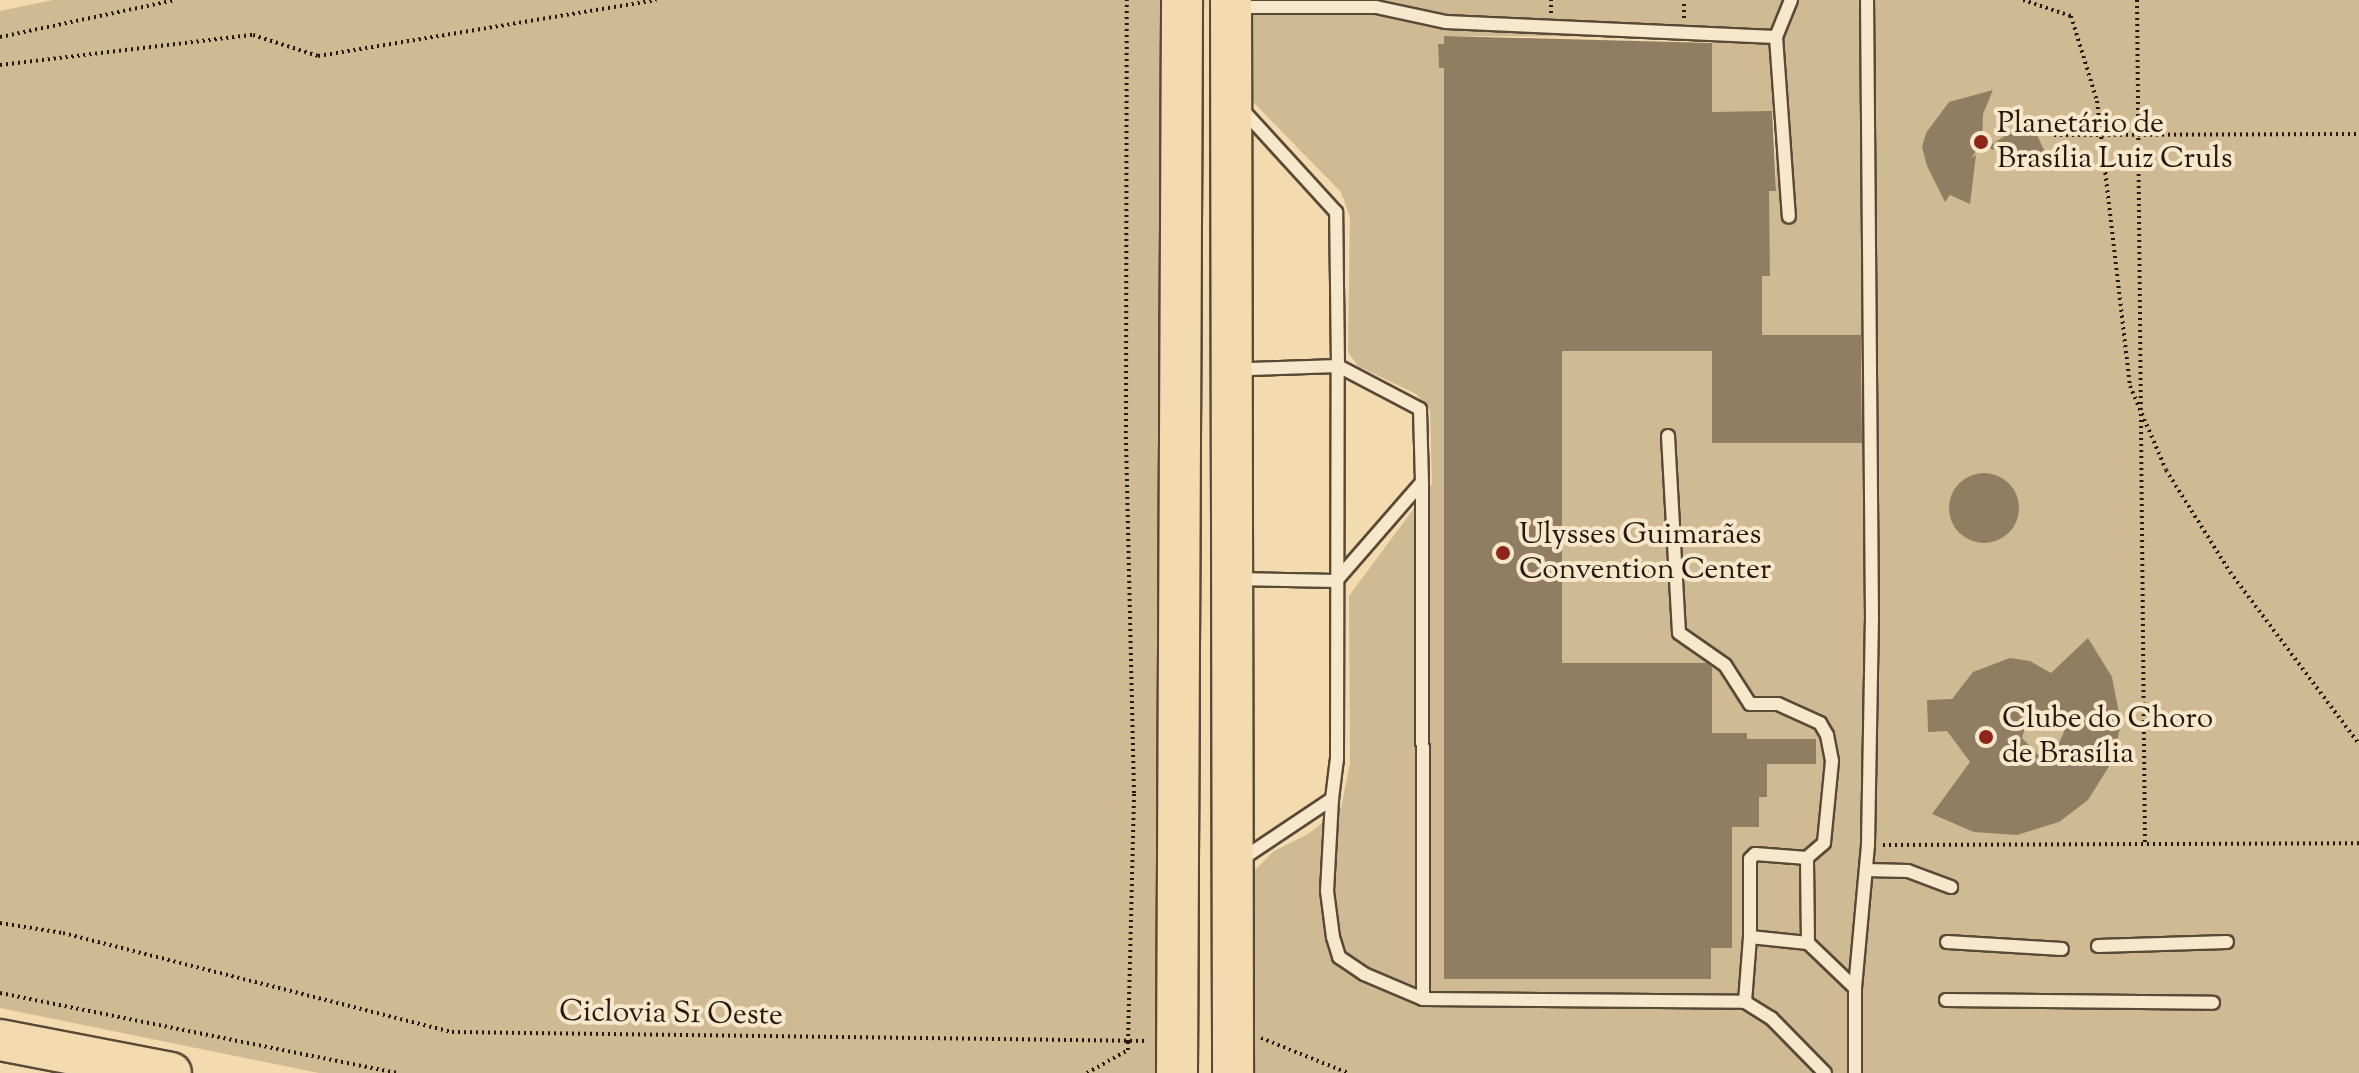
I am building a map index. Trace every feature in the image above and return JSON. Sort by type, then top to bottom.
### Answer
[{"type":"highway","points":[[1178,1057],[1182,3],[1231,3],[1235,377],[1232,578],[1233,1056]]},
{"type":"highway","points":[[1178,997],[1233,996]]},
{"type":"highway","points":[[0,1040],[171,1073]]},
{"type":"lane","points":[[1789,217],[1776,37],[1791,0]]},
{"type":"lane","points":[[1855,1073],[1855,988],[1868,845],[1871,296],[1867,0]]},
{"type":"lane","points":[[1231,3],[1376,7],[1446,22],[1776,37]]},
{"type":"lane","points":[[1233,99],[1303,170],[1336,212],[1336,581],[1327,891],[1339,957],[1423,999],[1745,1002],[1771,1018],[1825,1073]]},
{"type":"lane","points":[[1235,377],[1250,369],[1338,366],[1420,409],[1423,999]]},
{"type":"lane","points":[[1668,436],[1679,633],[1725,665],[1750,704],[1778,704],[1820,723],[1827,735],[1832,761],[1824,843],[1807,858],[1761,853],[1750,859],[1750,937],[1745,1002]]},
{"type":"lane","points":[[1336,581],[1422,482]]},
{"type":"lane","points":[[1232,578],[1336,581]]},
{"type":"lane","points":[[1233,865],[1332,799]]},
{"type":"lane","points":[[1807,858],[1808,943]]},
{"type":"lane","points":[[1866,870],[1908,871],[1951,887]]},
{"type":"lane","points":[[1750,937],[1808,943],[1855,988]]},
{"type":"lane","points":[[1947,942],[2062,949]]},
{"type":"lane","points":[[2098,946],[2227,942]]},
{"type":"lane","points":[[1946,1000],[2213,1003]]},
{"type":"path","points":[[0,37],[175,0]]},
{"type":"path","points":[[0,65],[253,35],[318,56],[656,0]]},
{"type":"path","points":[[1087,1073],[1128,1050],[1134,793],[1126,427],[1127,0]]},
{"type":"path","points":[[2023,0],[2071,16],[2097,101],[2130,386],[2140,413],[2166,470],[2230,572],[2359,744]]},
{"type":"path","points":[[2137,0],[2145,843]]},
{"type":"path","points":[[2054,135],[2359,134]]},
{"type":"path","points":[[1868,845],[2359,843]]},
{"type":"path","name":"Ciclovia S1 Oeste","points":[[0,923],[63,933],[452,1032],[1128,1042],[1178,1057]]},
{"type":"path","points":[[0,993],[397,1073]]},
{"type":"path","points":[[1233,1056],[1268,1038],[1348,1073]]},
{"type":"shaded area","points":[[53,0],[1168,0],[1169,1073],[319,1073],[0,1008],[0,11]]},
{"type":"shaded area","points":[[1248,0],[2359,0],[2359,1073],[1246,1073],[1246,879],[1274,851],[1308,834],[1341,808],[1350,763],[1349,596],[1432,484],[1430,411],[1416,394],[1358,366],[1348,352],[1350,217],[1341,192],[1250,99]],"holes":[[[1445,36],[1711,37],[1712,133],[1737,112],[1775,112],[1776,190],[1712,162],[1770,276],[1762,276],[1762,335],[1864,336],[1863,443],[1712,443],[1712,351],[1562,351],[1562,663],[1711,663],[1712,733],[1746,733],[1747,739],[1816,740],[1815,764],[1767,764],[1767,796],[1759,797],[1758,827],[1732,827],[1732,948],[1711,948],[1711,979],[1445,979],[1444,68],[1439,67],[1438,44],[1444,44]]]},
{"type":"building","name":"Ulysses Guimarães Convention Center","points":[[1444,36],[1712,43],[1712,112],[1772,111],[1776,191],[1769,191],[1770,276],[1762,276],[1762,335],[1861,335],[1862,443],[1712,443],[1712,351],[1562,351],[1562,663],[1707,663],[1712,667],[1712,733],[1747,733],[1747,739],[1816,739],[1816,764],[1767,764],[1767,797],[1759,797],[1759,827],[1732,827],[1732,948],[1711,948],[1711,979],[1444,979],[1444,68],[1439,68],[1438,44],[1444,44]]},
{"type":"building","points":[[1993,90],[1983,114],[1982,147],[1972,141],[1978,149],[1971,158],[1976,155],[1970,204],[1950,195],[1945,202],[1927,166],[1922,147],[1926,133],[1949,102]]},
{"type":"building","points":[[2030,120],[2049,161],[1986,148]]},
{"type":"building","points":[[1991,473],[2013,488],[2019,508],[2017,522],[2009,533],[1998,541],[1977,543],[1959,533],[1951,522],[1949,501],[1959,483],[1970,475]]},
{"type":"building","name":"Clube do Choro de Brasília","points":[[2088,638],[2112,677],[2121,723],[2113,760],[2088,800],[2059,822],[2017,835],[1974,832],[1932,814],[1970,762],[1947,731],[1928,732],[1927,700],[1952,699],[1973,672],[2010,658],[2030,661],[2051,673]],"holes":[[[2031,706],[2067,725],[2049,766],[2022,738]]]},
{"type":"place","name":"Planetário de Brasília Luiz Cruls","points":[[1981,142]]},
{"type":"place","name":"Ulysses Guimarães Convention Center","points":[[1503,553]]},
{"type":"place","name":"Clube do Choro de Brasília","points":[[1986,737]]}]
